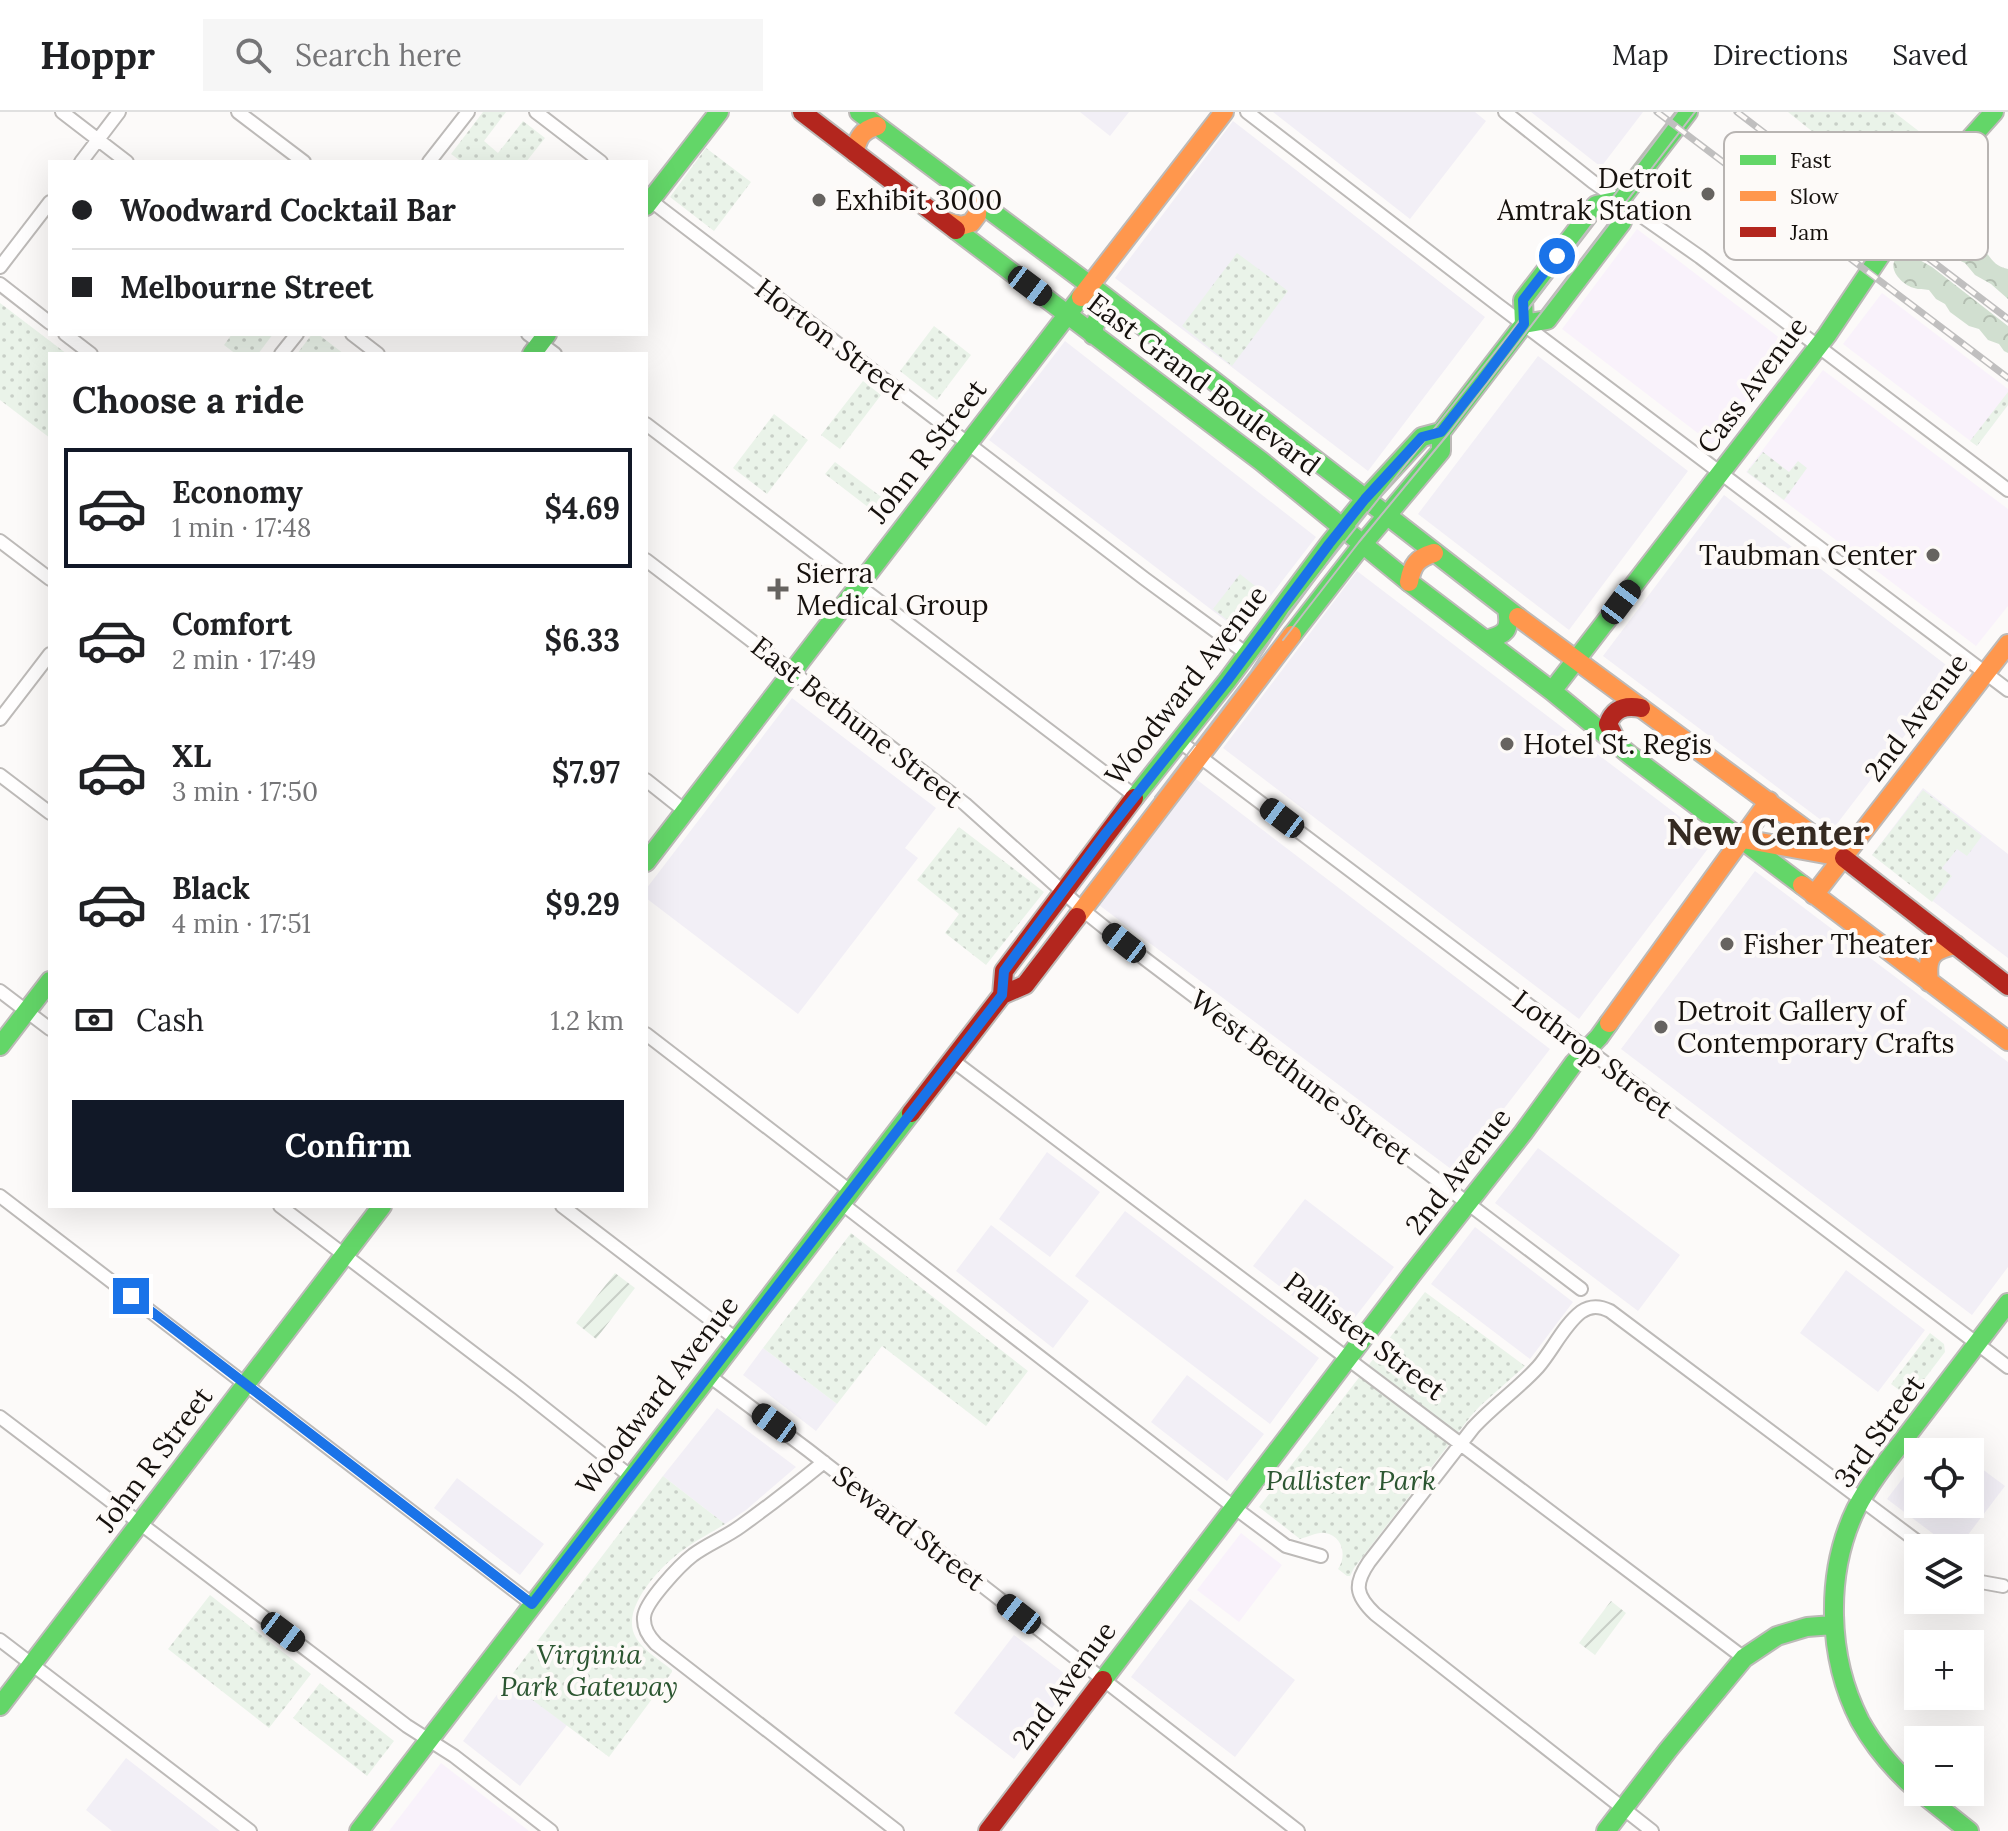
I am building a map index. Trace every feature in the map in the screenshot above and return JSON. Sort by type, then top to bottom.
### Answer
[{"type":"main road","points":[[648,201],[719,112]]},
{"type":"main road","name":"East Grand Boulevard","points":[[802,112],[1270,468],[1362,545],[1630,755],[2008,1041]]},
{"type":"main road","name":"East Grand Boulevard","points":[[859,112],[978,200],[1507,609],[1769,801],[2008,986]]},
{"type":"main road","name":"John R Street","points":[[648,859],[1224,112]]},
{"type":"main road","name":"Woodward Avenue","points":[[359,1831],[1002,995],[1025,985],[1362,545],[1441,451],[1441,432],[1524,324],[1523,300],[1596,205],[1620,200],[1688,112]]},
{"type":"main road","name":"Cass Avenue","points":[[1976,132],[1994,112]]},
{"type":"main road","points":[[855,153],[861,134],[877,126]]},
{"type":"main road","points":[[944,221],[957,227],[973,223],[978,200]]},
{"type":"main road","name":"Woodward Avenue","points":[[1524,324],[1547,320],[1622,222],[1620,200]]},
{"type":"main road","name":"Cass Avenue","points":[[1552,691],[1818,346],[1877,260]]},
{"type":"main road","points":[[1093,335],[1094,322],[1099,315],[1109,309],[1125,313]]},
{"type":"main road","name":"Woodward Avenue","points":[[1002,995],[1004,971],[1341,528],[1422,437],[1441,432]]},
{"type":"main road","points":[[1315,503],[1326,503],[1335,498],[1337,477]]},
{"type":"main road","points":[[1409,582],[1413,564],[1423,555],[1434,553]]},
{"type":"main road","points":[[1485,640],[1498,637],[1508,628],[1507,609]]},
{"type":"main road","name":"2nd Avenue","points":[[1814,895],[2008,644]]},
{"type":"main road","points":[[1617,742],[1609,731],[1610,717],[1620,707],[1641,708]]},
{"type":"main road","name":"2nd Avenue","points":[[988,1831],[1574,1063],[1599,1037],[1769,801]]},
{"type":"main road","points":[[1741,839],[1843,857]]},
{"type":"main road","points":[[1929,982],[1928,960],[1933,952],[1956,945]]},
{"type":"main road","points":[[0,1046],[48,984]]},
{"type":"main road","name":"John R Street","points":[[0,1706],[380,1208]]},
{"type":"main road","name":"3rd Street","points":[[1833,1625],[1837,1564],[1861,1499],[2008,1303]]},
{"type":"main road","points":[[1606,1831],[1744,1658],[1777,1636],[1807,1627],[1833,1625],[1842,1676],[1852,1704],[1888,1763],[1904,1777]]},
{"type":"main road","points":[[1938,1806],[1969,1831]]},
{"type":"street","points":[[62,112],[124,160]]},
{"type":"street","points":[[82,160],[119,112]]},
{"type":"street","points":[[238,112],[301,160]]},
{"type":"street","points":[[431,160],[468,112]]},
{"type":"street","points":[[536,112],[598,160]]},
{"type":"street","points":[[1247,112],[2008,690]]},
{"type":"street","points":[[1505,112],[1572,166],[1700,257],[2008,490]]},
{"type":"street","name":"Horton Street","points":[[648,201],[1247,654]]},
{"type":"street","points":[[0,267],[48,205]]},
{"type":"street","points":[[0,284],[48,321]]},
{"type":"street","points":[[68,336],[88,352]]},
{"type":"street","points":[[283,352],[295,336]]},
{"type":"street","points":[[355,336],[375,352]]},
{"type":"street","points":[[648,426],[1135,796]]},
{"type":"street","points":[[0,541],[48,577]]},
{"type":"street","name":"East Bethune Street","points":[[648,562],[965,804],[1063,892]]},
{"type":"street","points":[[0,719],[48,657]]},
{"type":"street","name":"Lothrop Street","points":[[1179,741],[2008,1367]]},
{"type":"street","points":[[0,775],[48,811]]},
{"type":"street","points":[[648,782],[685,811]]},
{"type":"street","name":"West Bethune Street","points":[[1063,892],[1184,989],[1581,1289]]},
{"type":"street","points":[[0,991],[48,1027]]},
{"type":"street","points":[[648,1036],[1235,1508],[1286,1546],[1321,1556]]},
{"type":"street","name":"Pallister Street","points":[[952,1060],[1744,1658]]},
{"type":"street","points":[[0,1196],[532,1604]]},
{"type":"street","points":[[283,1208],[630,1476]]},
{"type":"street","points":[[565,1208],[736,1339]]},
{"type":"street","points":[[1652,1831],[1375,1614],[1361,1598],[1359,1580],[1369,1562],[1487,1412],[1539,1365],[1579,1314],[1601,1307],[1907,1534]]},
{"type":"street","name":"Seward Street","points":[[708,1375],[1298,1831]]},
{"type":"street","points":[[0,1417],[407,1726],[454,1756],[551,1831]]},
{"type":"street","points":[[824,1462],[741,1526],[682,1564],[647,1608],[644,1625],[648,1636],[656,1644],[897,1831]]},
{"type":"street","points":[[1984,1583],[2006,1588]]},
{"type":"street","points":[[0,1640],[250,1831]]},
{"type":"shaded area","points":[[1080,112],[1129,112],[1110,136]]},
{"type":"shaded area","points":[[1273,112],[1475,112],[1486,121],[1410,219]]},
{"type":"shaded area","points":[[1531,112],[1643,112],[1601,167]]},
{"type":"shaded area","points":[[1233,121],[1485,317],[1368,471],[1115,278]]},
{"type":"shaded area","points":[[1637,229],[1789,345],[1712,444],[1562,329]]},
{"type":"shaded area","points":[[1882,293],[2008,389],[2008,405],[1977,446],[1843,344]]},
{"type":"shaded area","points":[[1065,341],[1316,537],[1242,633],[989,440]]},
{"type":"shaded area","points":[[1538,356],[1688,471],[1569,630],[1418,514]]},
{"type":"shaded area","points":[[1823,370],[2008,509],[2008,606],[1976,646],[1746,472]]},
{"type":"shaded area","points":[[1724,495],[1954,671],[1833,829],[1603,656]]},
{"type":"shaded area","points":[[1357,571],[1713,842],[1579,1019],[1223,748]]},
{"type":"shaded area","points":[[792,698],[936,808],[905,848],[918,858],[798,1014],[648,900],[648,886]]},
{"type":"shaded area","points":[[1196,779],[1550,1049],[1455,1172],[1099,905]]},
{"type":"shaded area","points":[[1923,788],[2008,854],[2008,958],[1872,855]]},
{"type":"shaded area","points":[[1755,871],[2008,1062],[2008,1267],[1972,1315],[1621,1049]]},
{"type":"shaded area","points":[[1538,1148],[1680,1255],[1638,1311],[1495,1203]]},
{"type":"shaded area","points":[[1047,1152],[1100,1192],[1050,1257],[999,1219]]},
{"type":"shaded area","points":[[1305,1199],[1394,1267],[1342,1334],[1253,1266]]},
{"type":"shaded area","points":[[1125,1211],[1319,1358],[1270,1424],[1075,1276]]},
{"type":"shaded area","points":[[991,1225],[1089,1301],[1053,1348],[956,1271]]},
{"type":"shaded area","points":[[1475,1227],[1573,1302],[1530,1359],[1431,1284]]},
{"type":"shaded area","points":[[1846,1270],[1925,1330],[1878,1392],[1800,1333]]},
{"type":"shaded area","points":[[763,1348],[837,1404],[816,1431],[743,1375]]},
{"type":"shaded area","points":[[1187,1375],[1264,1434],[1227,1481],[1151,1422]]},
{"type":"shaded area","points":[[717,1408],[796,1467],[725,1524],[663,1476]]},
{"type":"shaded area","points":[[1984,1470],[2005,1486],[1984,1514]]},
{"type":"shaded area","points":[[1904,1477],[1904,1512],[1887,1499]]},
{"type":"shaded area","points":[[457,1478],[544,1544],[520,1575],[434,1508]]},
{"type":"shaded area","points":[[1912,1518],[1981,1518],[1969,1534],[1933,1534]]},
{"type":"shaded area","points":[[1241,1533],[1282,1565],[1239,1622],[1197,1590]]},
{"type":"shaded area","points":[[1190,1599],[1295,1680],[1235,1757],[1131,1677]]},
{"type":"shaded area","points":[[1014,1635],[1073,1680],[1014,1759],[954,1713]]},
{"type":"shaded area","points":[[507,1681],[567,1725],[520,1786],[463,1741]]},
{"type":"shaded area","points":[[126,1758],[220,1831],[112,1831],[86,1810]]},
{"type":"shaded area","points":[[441,1763],[529,1831],[389,1831]]},
{"type":"green space","points":[[483,112],[506,112],[484,141],[498,153],[523,121],[545,138],[528,160],[459,160],[451,154]]},
{"type":"green space","points":[[1788,112],[1894,112],[1920,132],[1813,132]]},
{"type":"green space","points":[[706,148],[751,182],[714,231],[670,197]]},
{"type":"green space","points":[[1237,253],[1288,291],[1232,366],[1182,326]]},
{"type":"green space","points":[[1988,254],[1994,262],[2008,269],[2008,299],[1975,275],[1958,260],[1988,260]]},
{"type":"green space","points":[[1896,260],[1920,260],[1932,267],[2008,326],[2008,353],[1999,344],[1988,340],[1979,329],[1969,326],[1950,312],[1929,290],[1916,289],[1903,282],[1893,266]]},
{"type":"green space","points":[[0,303],[64,352],[48,352],[48,436],[0,400]]},
{"type":"green space","points":[[934,326],[971,355],[937,400],[900,371]]},
{"type":"green space","points":[[231,336],[272,336],[260,352],[233,352],[224,345]]},
{"type":"green space","points":[[310,336],[321,336],[341,352],[298,352]]},
{"type":"green space","points":[[863,381],[881,395],[840,449],[821,435]]},
{"type":"green space","points":[[2008,392],[2008,405],[1977,446],[1970,441]]},
{"type":"green space","points":[[774,414],[808,440],[767,494],[733,468]]},
{"type":"green space","points":[[1763,452],[1789,472],[1798,461],[1807,468],[1784,500],[1747,472]]},
{"type":"green space","points":[[835,462],[896,508],[886,521],[825,474]]},
{"type":"green space","points":[[1240,574],[1269,597],[1243,632],[1213,609]]},
{"type":"green space","points":[[1923,790],[1982,836],[1967,856],[1957,849],[1942,868],[1952,876],[1932,902],[1872,855]]},
{"type":"green space","points":[[959,827],[1044,892],[986,965],[945,933],[959,914],[917,880]]},
{"type":"green space","points":[[851,1233],[1028,1371],[986,1426],[882,1346],[837,1404],[763,1348]]},
{"type":"green space","points":[[615,1273],[635,1288],[596,1339],[576,1323]]},
{"type":"green space","name":"Pallister Park","points":[[1425,1292],[1525,1366],[1470,1417],[1347,1576],[1338,1569],[1343,1553],[1336,1538],[1322,1533],[1300,1539],[1259,1507]]},
{"type":"green space","points":[[1930,1333],[1944,1344],[1945,1352],[1910,1398],[1891,1384]]},
{"type":"green space","name":"Virginia Park Gateway","points":[[663,1476],[725,1524],[675,1556],[656,1574],[640,1597],[632,1620],[633,1631],[644,1648],[672,1672],[609,1757],[507,1681]]},
{"type":"green space","points":[[210,1595],[311,1674],[269,1728],[168,1649]]},
{"type":"green space","points":[[1611,1601],[1626,1613],[1595,1655],[1579,1643]]},
{"type":"green space","points":[[320,1683],[394,1741],[367,1776],[293,1718]]},
{"type":"tram line","points":[[1155,797],[1251,671],[1289,612],[1510,333],[1677,112]]},
{"type":"tram line","points":[[1283,640],[1449,433],[1695,112]]},
{"type":"railway","points":[[1657,112],[1724,163]]},
{"type":"railway","points":[[1737,112],[1763,132]]},
{"type":"railway","points":[[1852,260],[2008,378]]},
{"type":"railway","points":[[1931,260],[2008,319]]},
{"type":"traffic: fast","points":[[648,203],[719,112]]},
{"type":"traffic: fast","points":[[859,112],[1103,295],[1518,617]]},
{"type":"traffic: fast","points":[[1292,635],[1441,451],[1441,432],[1524,324],[1523,300],[1596,205],[1620,200],[1688,112]]},
{"type":"traffic: fast","points":[[1976,132],[1994,112]]},
{"type":"traffic: fast","points":[[1524,324],[1547,320],[1622,222],[1620,200]]},
{"type":"traffic: fast","points":[[956,230],[1261,461],[1409,582],[1802,885]]},
{"type":"traffic: fast","points":[[1552,691],[1827,335],[1877,260]]},
{"type":"traffic: fast","points":[[648,859],[1081,297]]},
{"type":"traffic: fast","points":[[1093,335],[1099,317],[1109,309],[1125,313]]},
{"type":"traffic: fast","points":[[534,352],[546,336]]},
{"type":"traffic: fast","points":[[1134,798],[1365,499],[1422,437],[1441,432]]},
{"type":"traffic: fast","points":[[1485,640],[1505,630],[1507,609]]},
{"type":"traffic: fast","points":[[0,1046],[48,984]]},
{"type":"traffic: fast","points":[[1103,1680],[1574,1063],[1609,1023]]},
{"type":"traffic: fast","points":[[359,1831],[911,1113]]},
{"type":"traffic: fast","points":[[0,1706],[380,1208]]},
{"type":"traffic: fast","points":[[1904,1778],[1872,1741],[1860,1721],[1841,1670],[1834,1615],[1839,1560],[1856,1509],[1868,1488],[2008,1303]]},
{"type":"traffic: fast","points":[[1606,1831],[1744,1658],[1777,1636],[1807,1627],[1833,1625]]},
{"type":"traffic: fast","points":[[1938,1806],[1969,1831]]},
{"type":"traffic: slow","points":[[1081,297],[1224,112]]},
{"type":"traffic: slow","points":[[855,153],[861,135],[877,126]]},
{"type":"traffic: slow","points":[[947,222],[961,226],[971,223],[977,215],[978,200]]},
{"type":"traffic: slow","points":[[1409,582],[1416,563],[1434,553]]},
{"type":"traffic: slow","points":[[1518,617],[1844,858]]},
{"type":"traffic: slow","points":[[1077,917],[1292,635]]},
{"type":"traffic: slow","points":[[1814,895],[2008,644]]},
{"type":"traffic: slow","points":[[1609,1023],[1769,801]]},
{"type":"traffic: slow","points":[[1743,839],[1836,856]]},
{"type":"traffic: slow","points":[[1802,885],[2008,1041]]},
{"type":"traffic: slow","points":[[1929,982],[1928,966],[1932,956],[1941,949],[1956,945]]},
{"type":"traffic: jam","points":[[802,112],[956,230]]},
{"type":"traffic: jam","points":[[1616,740],[1608,724],[1613,714],[1625,708],[1641,708]]},
{"type":"traffic: jam","points":[[1002,995],[1004,971],[1134,798]]},
{"type":"traffic: jam","points":[[1844,858],[2008,986]]},
{"type":"traffic: jam","points":[[911,1113],[1002,995],[1025,985],[1077,917]]},
{"type":"traffic: jam","points":[[988,1831],[1103,1680]]},
{"type":"place","name":"Detroit Amtrak Station","points":[[1708,194]]},
{"type":"place","name":"Exhibit 3000","points":[[819,200]]},
{"type":"place","name":"Taubman Center","points":[[1933,555]]},
{"type":"place","name":"Sierra Medical Group","points":[[778,589]]},
{"type":"place","name":"Hotel St. Regis","points":[[1507,744]]},
{"type":"place","name":"Fisher Theater","points":[[1727,944]]},
{"type":"place","name":"Detroit Gallery of Contemporary Crafts","points":[[1661,1027]]},
{"type":"district","name":"New Center","points":[[1768,832]]},
{"type":"route","points":[[131,1296],[532,1604],[1002,995],[1004,971],[1017,953],[1329,544],[1379,482],[1422,437],[1441,432],[1482,380],[1524,324],[1523,300],[1557,256]]}]
